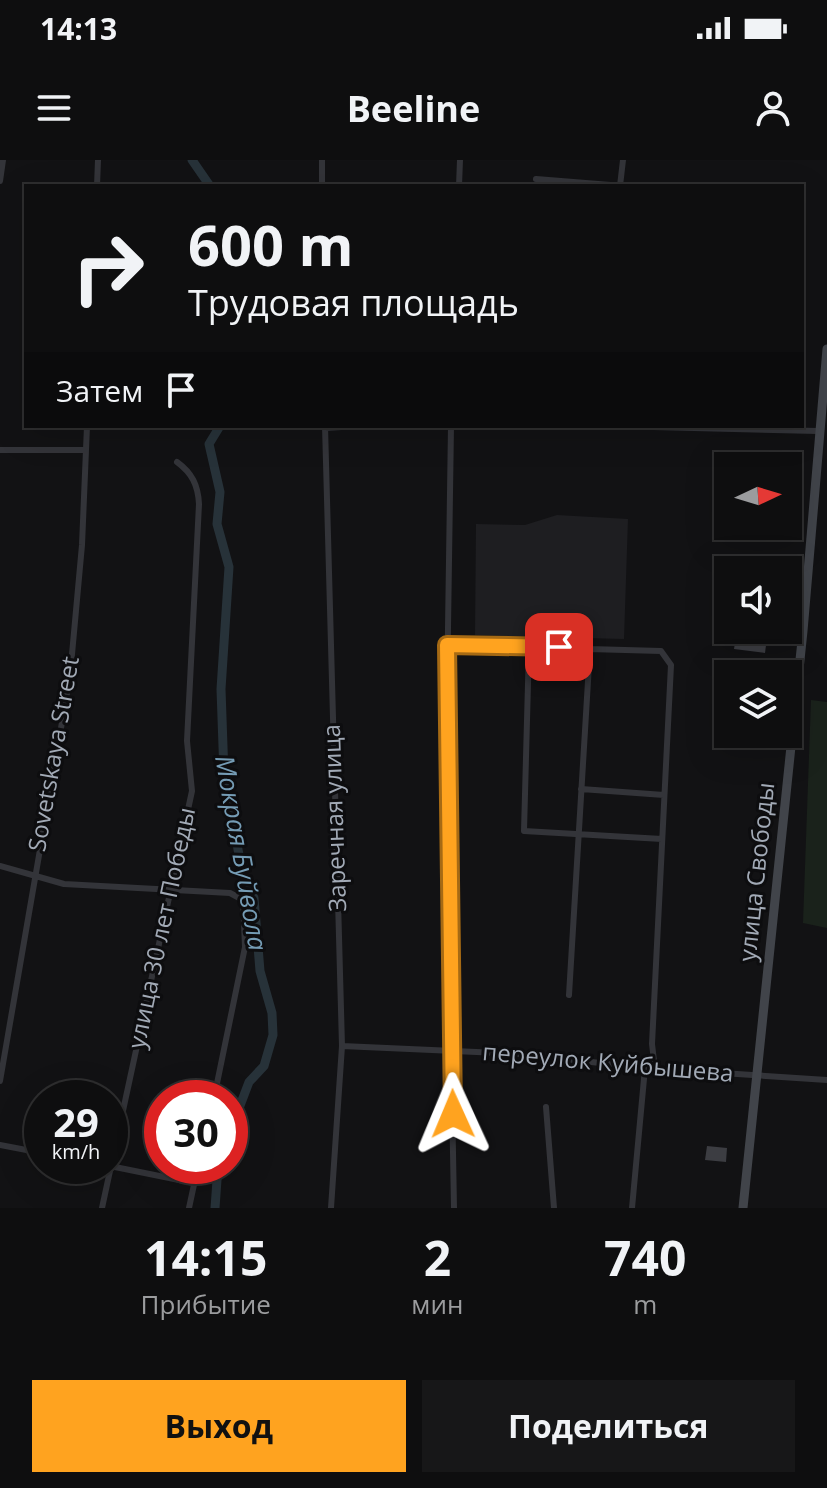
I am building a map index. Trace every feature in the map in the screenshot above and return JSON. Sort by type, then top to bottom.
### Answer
[{"type":"main road","name":"улица Свободы","points":[[743,1208],[823,431],[827,349]]},
{"type":"street","points":[[0,181],[3,160]]},
{"type":"street","points":[[97,184],[98,160]]},
{"type":"street","points":[[322,160],[322,184]]},
{"type":"street","points":[[459,184],[460,160]]},
{"type":"street","points":[[622,184],[623,160]]},
{"type":"street","points":[[536,179],[597,184]]},
{"type":"street","name":"Sovetskaya Street","points":[[0,1081],[32,876],[70,676],[82,545],[87,428]]},
{"type":"street","name":"Заречная улица","points":[[325,428],[342,1046],[331,1208]]},
{"type":"street","points":[[451,428],[447,645],[454,1208]]},
{"type":"street","points":[[697,428],[823,431]]},
{"type":"street","points":[[0,450],[86,450]]},
{"type":"street","name":"улица 30 лет Победы","points":[[128,1084],[192,791],[187,741],[200,522],[198,488],[188,470],[177,462]]},
{"type":"street","points":[[447,645],[661,651],[671,665],[652,1044],[655,1069]]},
{"type":"street","points":[[529,647],[524,831],[662,839]]},
{"type":"street","points":[[569,995],[590,648]]},
{"type":"street","points":[[581,789],[664,795]]},
{"type":"street","points":[[0,866],[64,884],[171,887],[230,893],[243,900],[245,947],[218,1080]]},
{"type":"street","name":"переулок Куйбышева","points":[[342,1046],[520,1054],[655,1069],[827,1080]]},
{"type":"street","points":[[632,1208],[645,1068]]},
{"type":"street","points":[[546,1107],[554,1208]]},
{"type":"street","points":[[0,1145],[24,1150]]},
{"type":"street","name":"улица 30 лет Победы","points":[[102,1208],[107,1184]]},
{"type":"street","points":[[189,1208],[194,1184]]},
{"type":"shaded area","points":[[557,515],[628,519],[624,639],[475,635],[476,524],[525,525]]},
{"type":"shaded area","points":[[811,700],[827,702],[827,928],[803,923]]},
{"type":"building","points":[[735,644],[766,644],[765,653],[734,649]]},
{"type":"building","points":[[707,1146],[727,1148],[726,1162],[705,1160]]},
{"type":"waterway","name":"Мокрая Буйвола","points":[[192,160],[209,184]]},
{"type":"waterway","name":"Мокрая Буйвола","points":[[219,428],[209,444],[220,492],[217,524],[229,567],[221,689],[224,775],[243,876],[254,898],[260,971],[272,1013],[273,1035],[264,1066],[248,1085]]},
{"type":"waterway","name":"Мокрая Буйвола","points":[[215,1208],[217,1184]]},
{"type":"route","points":[[453,1114],[446,762],[447,645],[559,647]]}]
